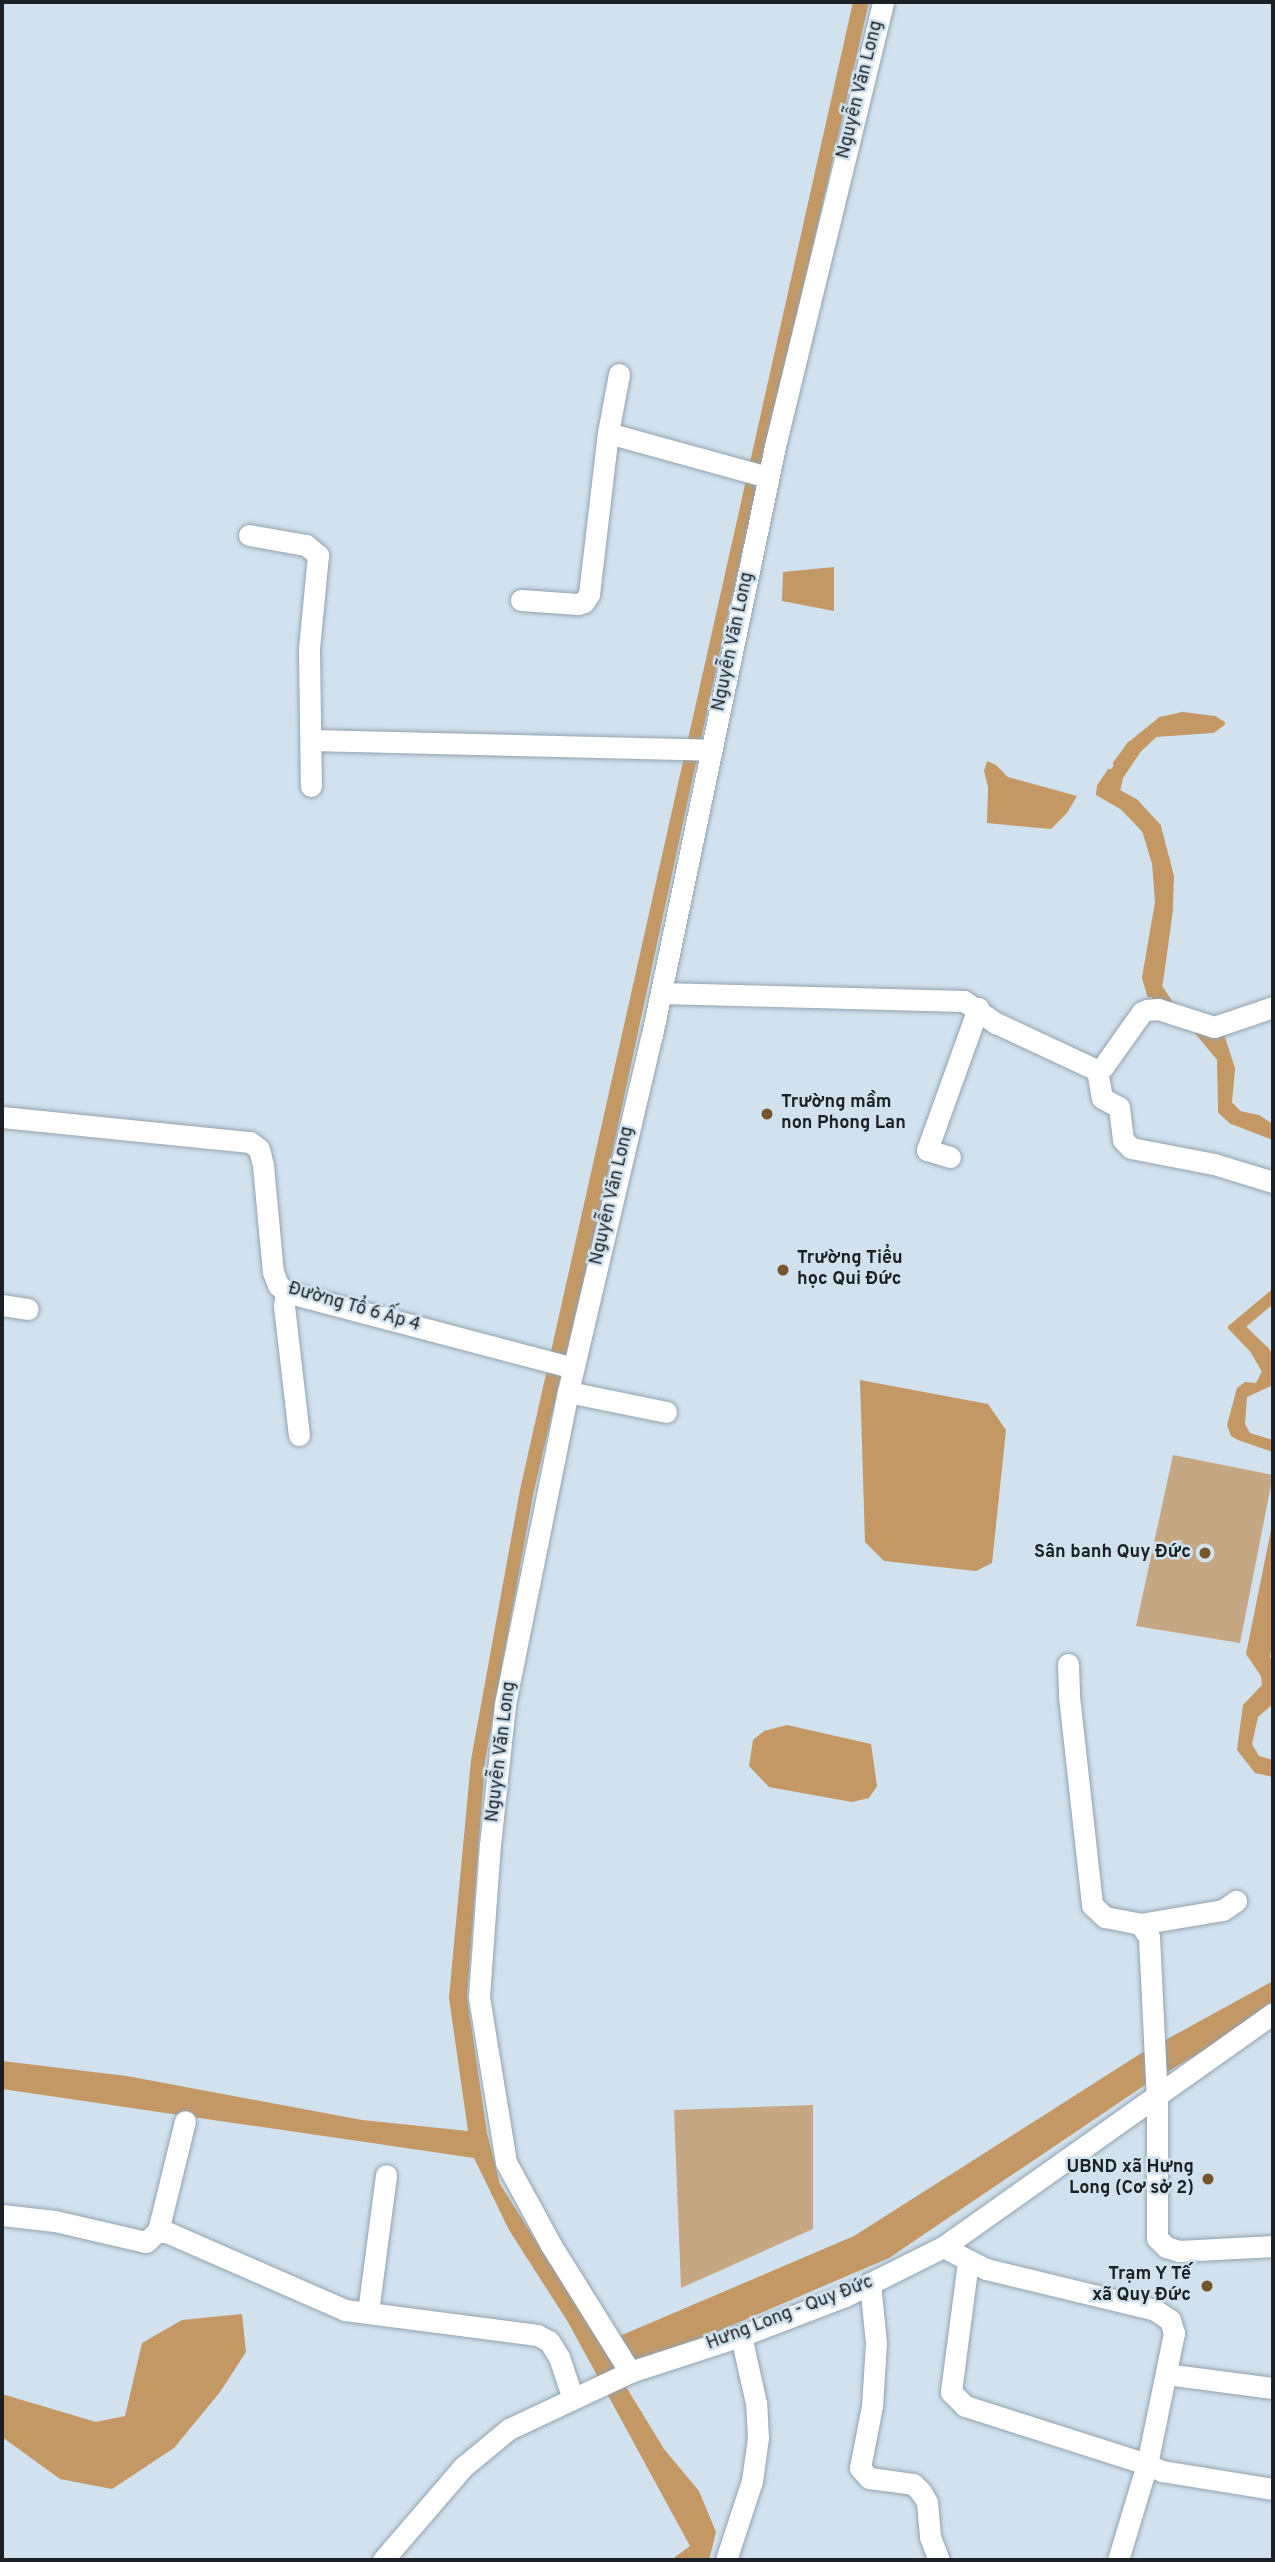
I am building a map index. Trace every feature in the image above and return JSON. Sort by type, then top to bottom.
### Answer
[{"type":"street","name":"Nguyễn Văn Long","points":[[628,2373],[551,2245],[506,2162],[479,1997],[505,1703],[573,1368],[661,993],[768,477],[883,2]]},
{"type":"street","points":[[521,600],[578,604],[589,594],[608,433],[619,374]]},
{"type":"street","points":[[608,433],[768,477]]},
{"type":"street","points":[[249,535],[306,545],[317,552],[309,649],[311,786]]},
{"type":"street","points":[[312,740],[711,750]]},
{"type":"street","points":[[661,993],[964,1001],[978,1008],[996,1023],[1097,1070]]},
{"type":"street","points":[[1097,1070],[1103,1067],[1142,1012],[1153,1008],[1214,1027],[1273,1007]]},
{"type":"street","points":[[950,1157],[927,1150],[978,1008]]},
{"type":"street","points":[[1097,1070],[1102,1098],[1119,1107],[1123,1140],[1131,1148],[1214,1164],[1273,1182]]},
{"type":"street","name":"Đường Tổ 6 Ấp 4","points":[[2,1117],[250,1142],[259,1150],[263,1165],[273,1272],[278,1285],[286,1292],[573,1368]]},
{"type":"street","points":[[286,1292],[284,1306],[299,1435]]},
{"type":"street","points":[[2,1305],[28,1309]]},
{"type":"street","points":[[568,1392],[666,1412]]},
{"type":"street","points":[[1068,1664],[1069,1696],[1092,1905],[1105,1917],[1140,1924],[1223,1910],[1236,1901]]},
{"type":"street","points":[[1140,1924],[1149,1937],[1157,2098],[1157,2238],[1166,2247],[1179,2251],[1273,2246]]},
{"type":"street","name":"Hưng Long - Quy Đức","points":[[383,2560],[445,2487],[486,2445],[509,2429],[628,2373],[741,2336],[870,2283],[943,2247],[1157,2098],[1273,2013]]},
{"type":"street","points":[[2,2215],[55,2221],[146,2242],[158,2231],[185,2121]]},
{"type":"street","points":[[368,2312],[386,2175]]},
{"type":"street","points":[[158,2231],[184,2237],[230,2261],[345,2310],[537,2335],[549,2341],[559,2357],[573,2399]]},
{"type":"street","points":[[943,2247],[968,2262],[1155,2310],[1170,2320],[1174,2333],[1147,2464],[1118,2560]]},
{"type":"street","points":[[968,2262],[951,2392],[955,2399],[965,2406],[1162,2470],[1273,2489]]},
{"type":"street","points":[[870,2283],[875,2355],[872,2406],[860,2468],[869,2479],[913,2484],[921,2492],[927,2502],[930,2537],[939,2560]]},
{"type":"street","points":[[726,2560],[752,2481],[758,2438],[756,2403],[741,2336]]},
{"type":"street","points":[[1166,2374],[1273,2388]]},
{"type":"shaded area","points":[[853,2],[869,2],[726,623],[600,1209],[533,1495],[485,1761],[467,1997],[487,2133],[500,2184],[601,2344],[854,2236],[1140,2054],[1273,1981],[1273,2010],[1145,2085],[889,2258],[707,2336],[614,2367],[664,2449],[699,2491],[716,2532],[709,2560],[671,2560],[690,2546],[568,2322],[509,2230],[474,2158],[2,2089],[2,2061],[127,2076],[362,2120],[468,2131],[449,1998],[471,1760],[520,1490]]},
{"type":"shaded area","points":[[834,567],[834,611],[782,601],[783,572]]},
{"type":"shaded area","points":[[1182,714],[1214,718],[1222,723],[1212,730],[1155,734],[1138,750],[1120,777],[1117,791],[1135,801],[1158,826],[1171,876],[1170,909],[1159,981],[1174,1004],[1221,1033],[1232,1068],[1230,1103],[1239,1113],[1258,1117],[1273,1127],[1273,1137],[1231,1121],[1220,1111],[1219,1057],[1197,1032],[1155,1003],[1147,991],[1144,977],[1157,902],[1154,862],[1144,830],[1122,807],[1098,793],[1099,786],[1129,744],[1160,719]]},
{"type":"shaded area","points":[[987,761],[996,765],[1008,777],[1077,796],[1067,813],[1051,829],[987,823],[988,787],[984,771]]},
{"type":"shaded area","points":[[1273,1291],[1273,1300],[1243,1327],[1273,1361],[1271,1386],[1247,1397],[1245,1424],[1250,1433],[1273,1440],[1273,1452],[1231,1436],[1227,1425],[1237,1388],[1245,1382],[1256,1383],[1263,1369],[1252,1350],[1230,1327]]},
{"type":"shaded area","points":[[860,1380],[988,1404],[1006,1430],[992,1563],[976,1571],[884,1561],[865,1542]]},
{"type":"shaded area","name":"Sân banh Quy Đức","points":[[1173,1455],[1273,1475],[1240,1643],[1136,1626]]},
{"type":"shaded area","points":[[1273,1520],[1273,1637],[1270,1657],[1273,1663],[1273,1704],[1258,1717],[1252,1744],[1259,1756],[1273,1760],[1273,1777],[1255,1773],[1237,1750],[1243,1705],[1262,1685],[1261,1676],[1246,1654]]},
{"type":"shaded area","points":[[787,1725],[871,1744],[877,1786],[869,1798],[852,1802],[769,1787],[749,1766],[753,1740],[764,1731]]},
{"type":"shaded area","points":[[813,2105],[813,2229],[681,2288],[674,2110]]},
{"type":"shaded area","points":[[242,2314],[246,2352],[220,2392],[174,2448],[112,2489],[60,2479],[2,2437],[2,2394],[96,2422],[125,2416],[142,2343],[182,2320]]},
{"type":"waterway","points":[[1115,763],[1129,744],[1160,719],[1182,714],[1214,718],[1222,723],[1212,730],[1155,734],[1138,750],[1120,777],[1117,791],[1135,801],[1158,826],[1171,876],[1170,909],[1160,982]]},
{"type":"waterway","points":[[1109,771],[1099,786],[1098,793],[1122,807],[1144,830],[1154,862],[1157,902],[1144,977],[1149,994]]},
{"type":"waterway","points":[[1197,1032],[1219,1058],[1220,1111],[1231,1121],[1273,1137]]},
{"type":"waterway","points":[[1221,1034],[1232,1068],[1229,1103],[1239,1113],[1258,1117],[1273,1127]]},
{"type":"waterway","points":[[1273,1291],[1230,1327],[1252,1350],[1263,1369],[1273,1366]]},
{"type":"waterway","points":[[1273,1300],[1242,1326],[1266,1349],[1273,1361]]},
{"type":"place","name":"Trường mầm non Phong Lan","points":[[767,1114]]},
{"type":"place","name":"Trường Tiểu học Qui Đức","points":[[783,1270]]},
{"type":"place","name":"Sân banh Quy Đức","points":[[1205,1553]]},
{"type":"place","name":"UBND xã Hưng Long (Cơ sở 2)","points":[[1208,2179]]},
{"type":"place","name":"Trạm Y Tế xã Quy Đức","points":[[1207,2286]]}]
